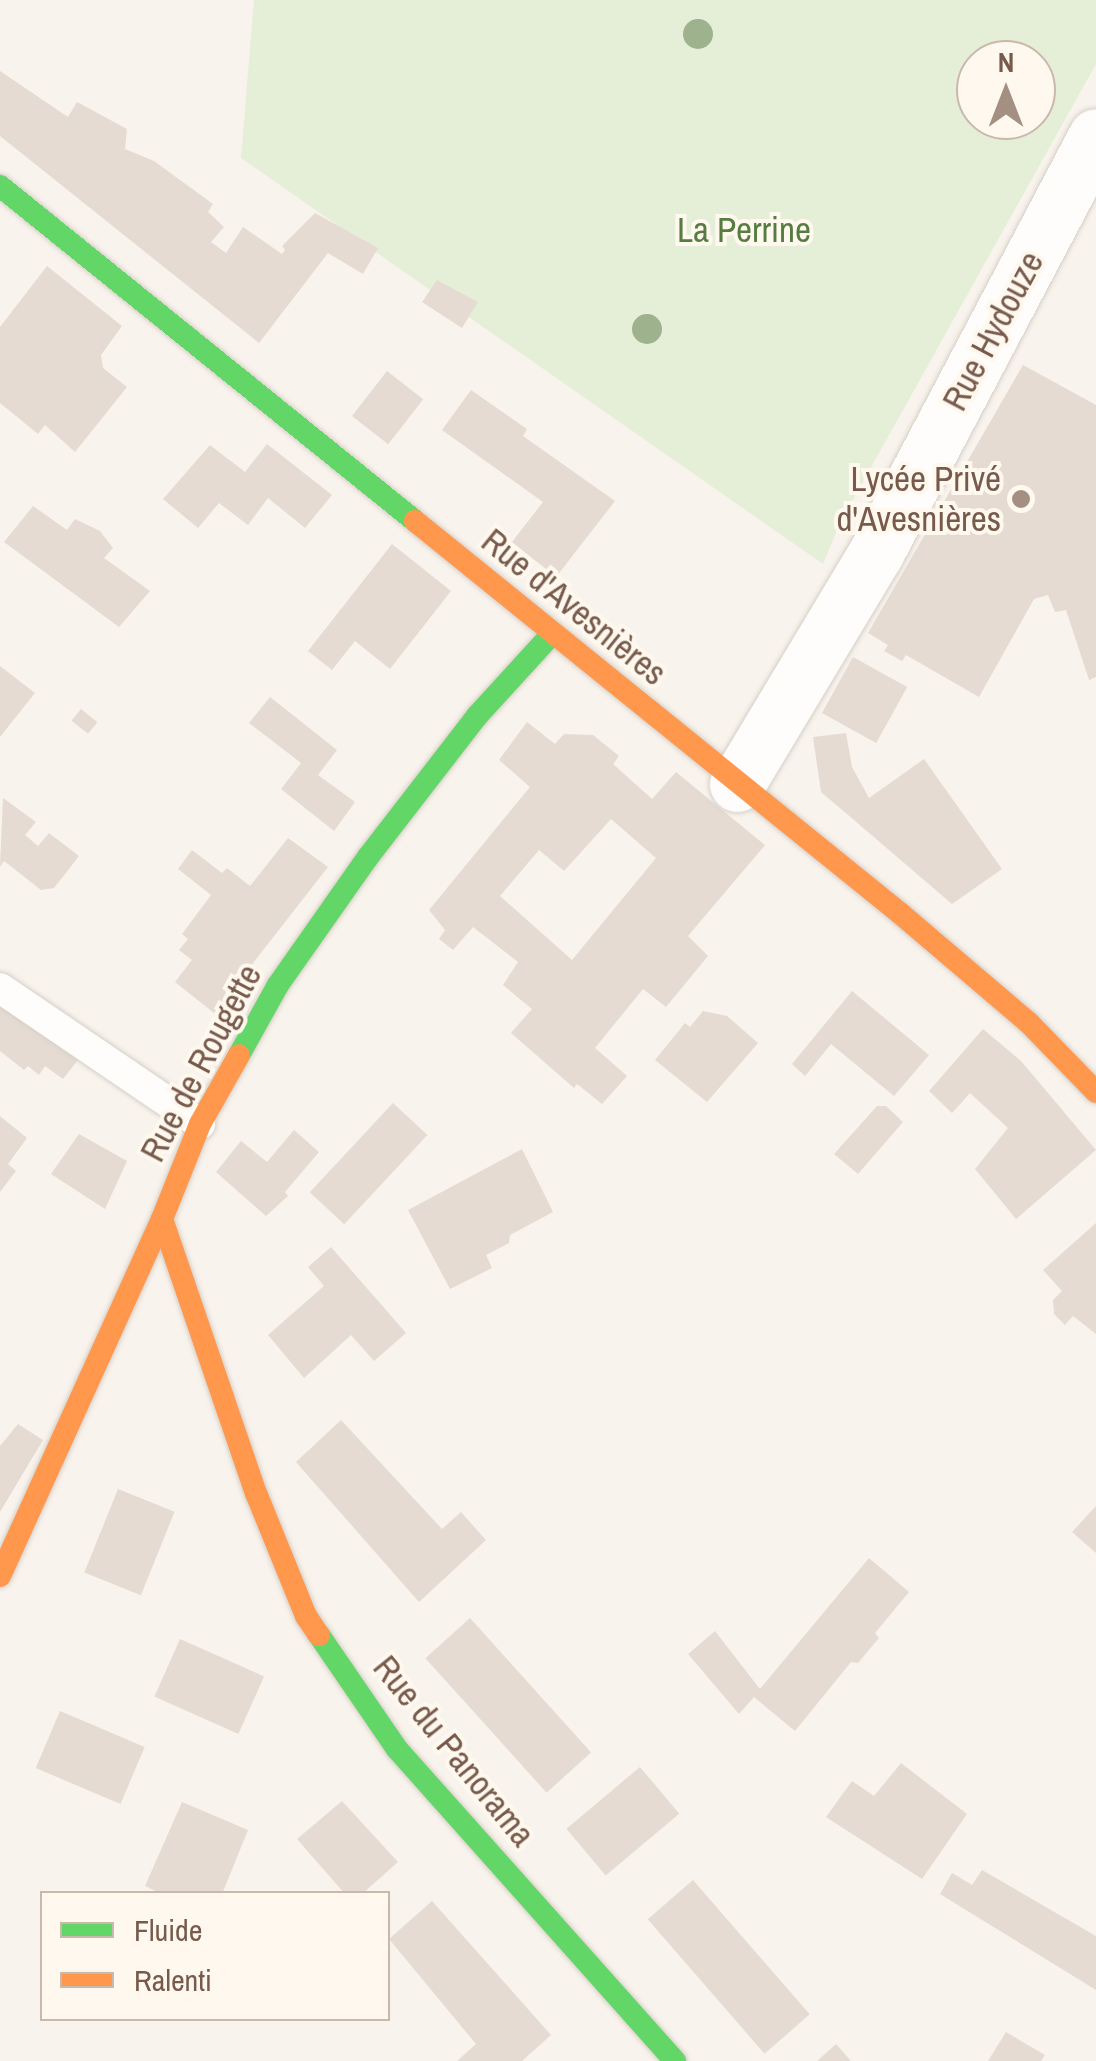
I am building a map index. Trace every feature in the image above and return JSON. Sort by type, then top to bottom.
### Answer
[{"type":"street","name":"Rue Hydouze","points":[[737,784],[876,552],[1096,136]]},
{"type":"street","name":"Rue d'Avesnières","points":[[0,186],[1029,1023],[1096,1092]]},
{"type":"street","name":"Rue de Rougette","points":[[0,1576],[162,1220],[200,1124],[278,984],[477,716],[552,636]]},
{"type":"street","name":"Rue du Panorama","points":[[162,1220],[256,1493],[306,1616],[397,1749],[674,2061]]},
{"type":"lane","points":[[0,988],[200,1124]]},
{"type":"green space","name":"La Perrine","points":[[254,0],[1096,0],[1096,64],[1056,136],[1056,40],[956,40],[956,140],[1054,140],[840,523],[823,564],[241,158]]},
{"type":"building","points":[[0,71],[68,117],[77,102],[127,129],[125,149],[154,161],[213,204],[208,212],[224,227],[211,242],[226,253],[243,227],[282,254],[282,246],[315,213],[378,248],[363,274],[328,253],[259,343],[0,136]]},
{"type":"building","points":[[47,266],[122,326],[101,355],[103,368],[127,387],[75,452],[45,425],[38,434],[0,403],[0,327]]},
{"type":"building","points":[[437,280],[478,302],[462,328],[422,302]]},
{"type":"building","points":[[1023,365],[1096,405],[1096,677],[1089,680],[1066,610],[1055,612],[1048,595],[1034,599],[979,697],[906,655],[902,661],[884,651],[888,645],[868,633]]},
{"type":"building","points":[[387,371],[423,399],[388,444],[352,416]]},
{"type":"building","points":[[471,390],[527,429],[523,436],[615,501],[556,577],[512,542],[543,502],[442,430]]},
{"type":"building","points":[[267,444],[332,495],[305,528],[268,498],[248,525],[219,503],[198,528],[163,499],[210,445],[245,472]]},
{"type":"building","points":[[33,506],[67,530],[75,519],[100,531],[113,548],[104,558],[150,591],[119,627],[4,542]]},
{"type":"building","points":[[392,544],[451,591],[390,669],[355,641],[332,670],[308,651]]},
{"type":"building","points":[[853,657],[907,687],[876,743],[822,713]]},
{"type":"building","points":[[0,666],[35,693],[0,737]]},
{"type":"building","points":[[270,697],[337,750],[318,775],[355,802],[334,831],[281,789],[301,763],[249,723]]},
{"type":"building","points":[[81,709],[97,722],[88,734],[72,721]]},
{"type":"building","points":[[527,722],[555,744],[564,734],[593,735],[619,756],[613,764],[652,799],[676,772],[765,845],[688,936],[708,956],[666,1007],[643,989],[595,1048],[627,1076],[602,1104],[577,1084],[574,1088],[511,1033],[532,1009],[503,985],[518,962],[473,927],[453,950],[439,939],[445,930],[429,910],[530,787],[499,760]],"holes":[[[611,819],[656,858],[572,960],[500,896],[539,850],[564,871]]]},
{"type":"building","points":[[846,733],[852,767],[869,798],[924,759],[1002,869],[952,904],[821,792],[813,737]]},
{"type":"building","points":[[3,798],[36,822],[25,835],[38,846],[49,833],[79,856],[54,888],[41,890],[4,861],[0,867]]},
{"type":"building","points":[[288,838],[328,867],[214,1013],[175,982],[192,960],[179,950],[188,939],[182,934],[211,895],[178,869],[192,850],[222,873],[227,868],[250,886]]},
{"type":"building","points":[[852,991],[929,1055],[894,1096],[831,1044],[805,1076],[792,1064]]},
{"type":"building","points":[[0,1002],[81,1056],[63,1079],[45,1066],[39,1075],[28,1066],[24,1070],[0,1051]]},
{"type":"building","points":[[703,1011],[727,1016],[758,1043],[707,1102],[655,1060],[685,1023],[690,1027]]},
{"type":"building","points":[[983,1029],[1021,1061],[1096,1150],[1016,1219],[975,1169],[1008,1128],[970,1093],[952,1113],[929,1091]]},
{"type":"building","points":[[393,1103],[427,1135],[344,1224],[310,1192]]},
{"type":"building","points":[[877,1106],[886,1106],[903,1122],[858,1174],[834,1154]]},
{"type":"building","points":[[0,1116],[27,1138],[8,1164],[16,1171],[0,1192]]},
{"type":"building","points":[[294,1130],[319,1152],[285,1192],[288,1196],[266,1216],[216,1172],[241,1141],[267,1162]]},
{"type":"building","points":[[79,1134],[127,1161],[105,1209],[51,1174]]},
{"type":"building","points":[[522,1149],[553,1212],[510,1235],[509,1243],[486,1255],[492,1268],[450,1289],[408,1210]]},
{"type":"building","points":[[1096,1223],[1096,1334],[1073,1316],[1065,1325],[1054,1314],[1053,1300],[1062,1291],[1043,1270]]},
{"type":"building","points":[[331,1247],[406,1333],[374,1361],[351,1335],[304,1378],[268,1335],[324,1286],[308,1267]]},
{"type":"building","points":[[341,1420],[442,1529],[461,1512],[486,1540],[419,1602],[296,1462]]},
{"type":"building","points":[[18,1424],[43,1440],[0,1512],[0,1446]]},
{"type":"building","points":[[118,1489],[175,1512],[141,1595],[84,1572]]},
{"type":"building","points":[[1096,1506],[1096,1553],[1072,1532]]},
{"type":"building","points":[[869,1558],[909,1592],[875,1633],[879,1638],[858,1663],[851,1662],[795,1731],[754,1697],[739,1714],[688,1654],[715,1631],[760,1689]]},
{"type":"building","points":[[470,1618],[591,1753],[547,1793],[425,1658]]},
{"type":"building","points":[[180,1639],[264,1676],[238,1734],[154,1697]]},
{"type":"building","points":[[60,1711],[145,1747],[120,1804],[36,1768]]},
{"type":"building","points":[[901,1763],[967,1814],[922,1879],[826,1817],[852,1781],[874,1796]]},
{"type":"building","points":[[640,1767],[679,1814],[606,1875],[566,1829]]},
{"type":"building","points":[[342,1801],[398,1862],[365,1891],[342,1891],[297,1839]]},
{"type":"building","points":[[182,1802],[248,1830],[223,1891],[156,1891],[145,1886]]},
{"type":"building","points":[[982,1870],[1096,1936],[1096,1990],[940,1894],[952,1873],[972,1885]]},
{"type":"building","points":[[693,1880],[810,2014],[764,2054],[648,1919]]},
{"type":"building","points":[[432,1901],[551,2035],[522,2061],[457,2061],[476,2044],[390,1938]]},
{"type":"building","points":[[1006,2032],[1045,2055],[1041,2061],[988,2061]]},
{"type":"building","points":[[836,2044],[851,2061],[817,2061]]},
{"type":"traffic: fast","points":[[0,186],[415,521]]},
{"type":"traffic: fast","points":[[239,1055],[278,985],[368,857],[477,716],[551,635]]},
{"type":"traffic: fast","points":[[319,1635],[397,1749],[675,2061]]},
{"type":"traffic: slow","points":[[415,521],[901,914],[1029,1023],[1096,1092]]},
{"type":"traffic: slow","points":[[0,1576],[162,1219],[200,1124],[239,1055]]},
{"type":"traffic: slow","points":[[162,1219],[256,1493],[306,1616],[319,1635]]},
{"type":"place","name":"Lycée Privé d'Avesnières","points":[[1021,499]]}]
